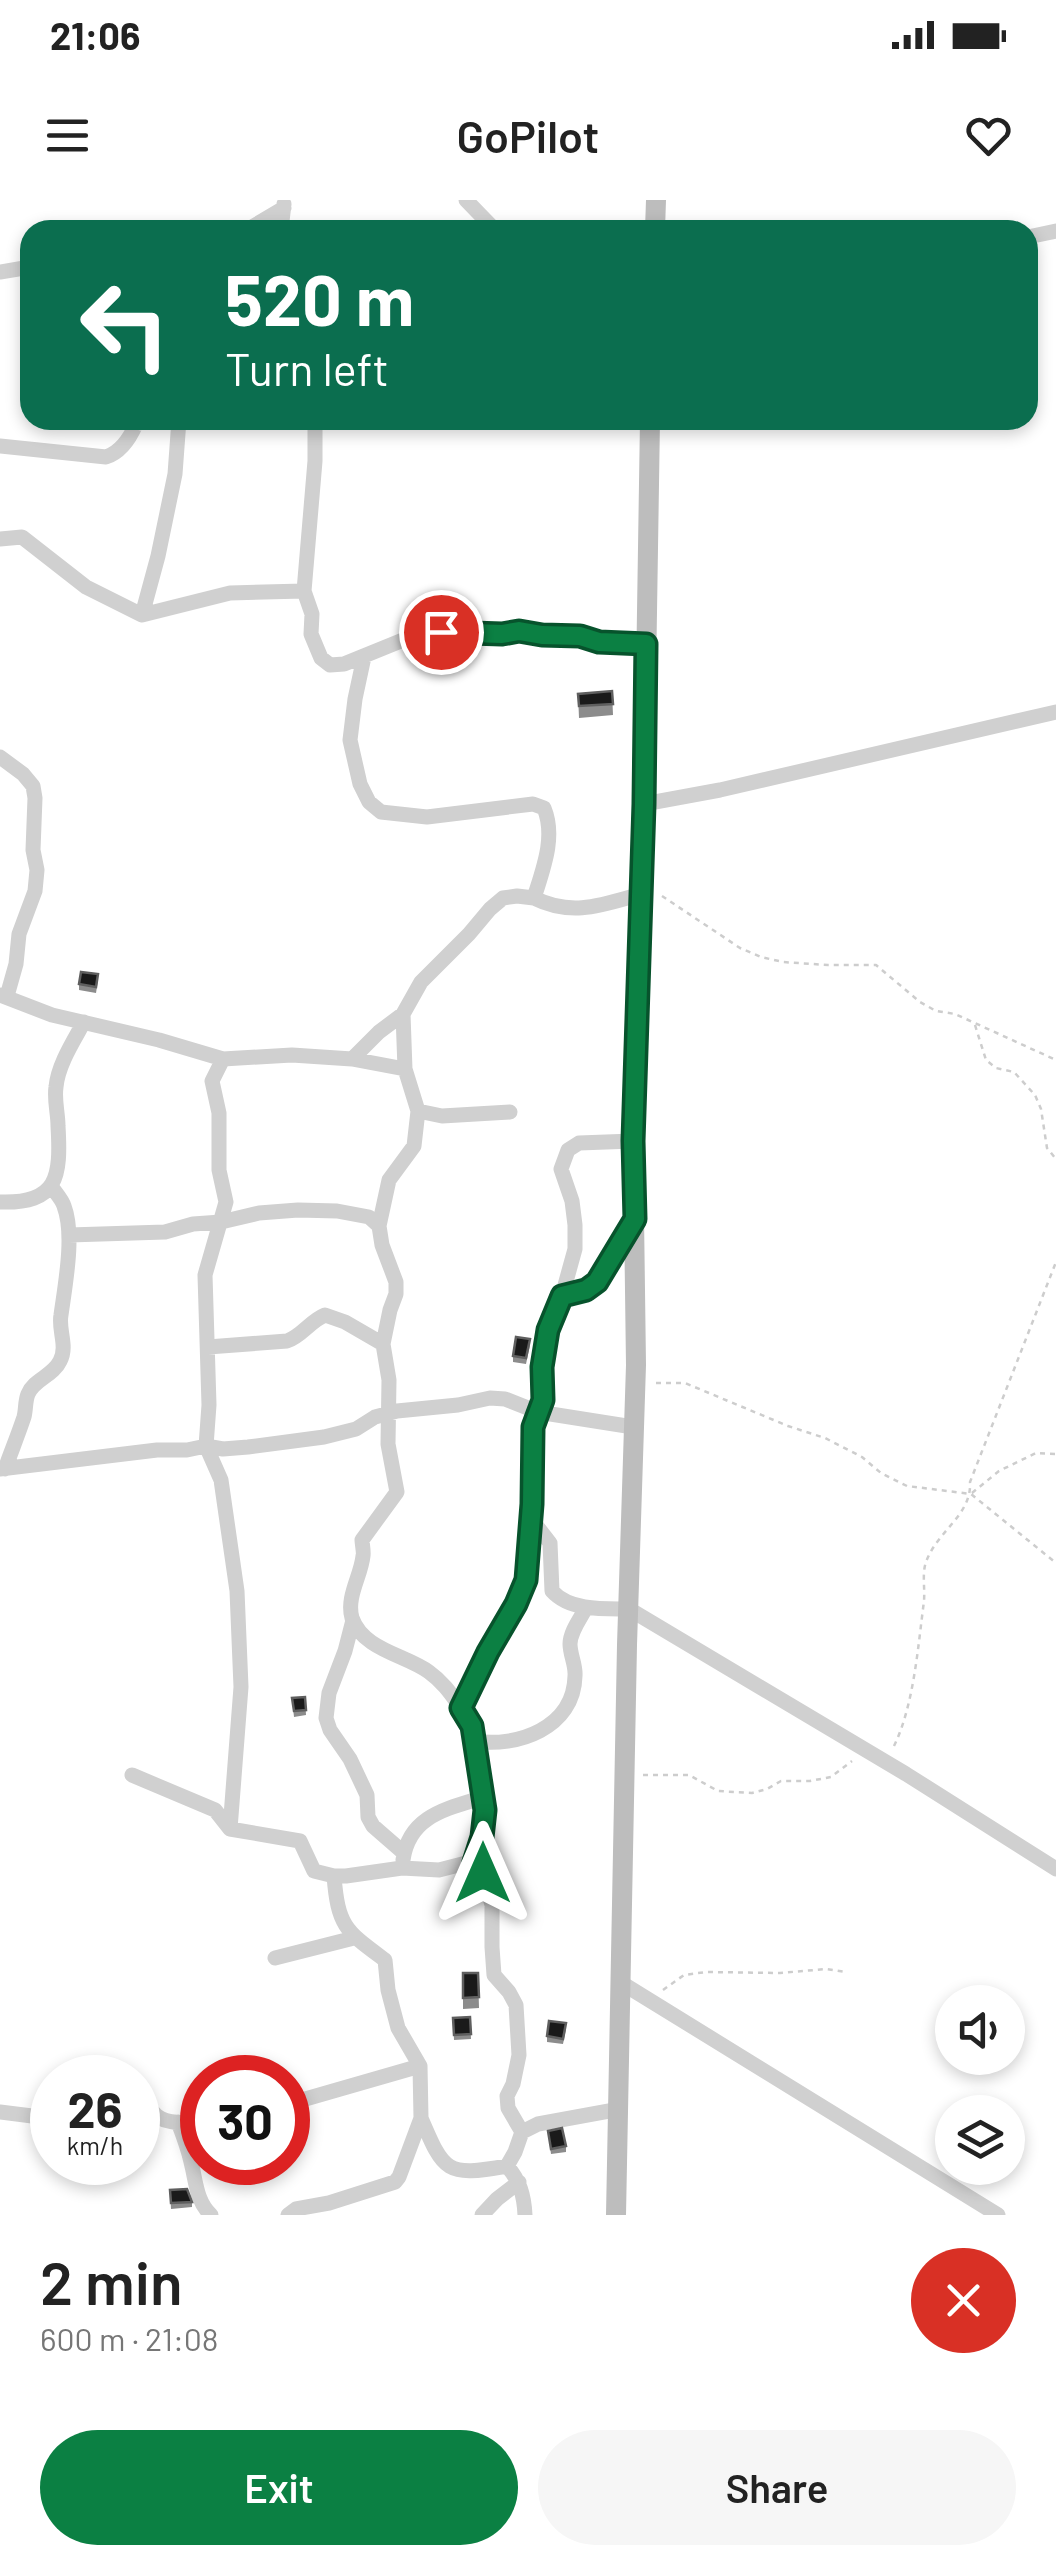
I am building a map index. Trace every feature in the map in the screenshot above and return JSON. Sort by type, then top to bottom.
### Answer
[{"type":"main road","points":[[616,2215],[634,1383],[633,1141],[644,804],[650,430]]},
{"type":"street","points":[[466,200],[486,220]]},
{"type":"street","points":[[261,220],[284,204]]},
{"type":"street","points":[[0,446],[106,457],[115,454],[132,430]]},
{"type":"street","points":[[142,615],[175,474],[176,430]]},
{"type":"street","points":[[315,430],[304,591],[312,614],[311,634],[321,658],[330,665],[344,664],[408,638],[441,632],[519,631],[646,644]]},
{"type":"street","points":[[0,539],[22,537],[86,586],[142,615],[230,593],[304,591]]},
{"type":"street","points":[[364,656],[350,740],[360,784],[369,802],[382,812],[427,817],[532,804],[544,808],[550,822],[547,854],[534,898]]},
{"type":"street","points":[[644,804],[1056,712]]},
{"type":"street","points":[[0,756],[33,786],[35,798],[34,891],[4,995],[52,1014],[223,1058],[292,1055],[352,1059],[406,1069]]},
{"type":"street","points":[[352,1059],[403,1014],[421,982],[503,898],[534,898],[572,910],[641,894]]},
{"type":"street","points":[[403,1014],[406,1069],[418,1111],[414,1146],[389,1180],[378,1226],[396,1282],[384,1344],[389,1380],[388,1444],[397,1492],[362,1540],[364,1554],[351,1612],[360,1632],[378,1646],[424,1668],[442,1682],[472,1726],[484,1797],[482,1837],[474,1862]]},
{"type":"street","points":[[0,1202],[29,1200],[44,1195],[51,1186],[58,1153],[58,1075],[84,1022]]},
{"type":"street","points":[[223,1058],[212,1082],[219,1114],[220,1170],[226,1202],[205,1275],[209,1405],[206,1446],[221,1480],[238,1591],[241,1687],[230,1829]]},
{"type":"street","points":[[418,1111],[442,1116],[510,1112]]},
{"type":"street","points":[[461,1708],[526,1580],[532,1520],[533,1427],[543,1400],[542,1367],[548,1330],[575,1249],[572,1201],[561,1169],[568,1150],[579,1143],[633,1141]]},
{"type":"street","points":[[51,1186],[64,1206],[69,1234],[66,1295],[60,1318],[64,1344],[61,1360],[26,1396],[26,1410],[2,1469],[158,1450],[248,1448],[324,1437],[356,1429],[388,1413],[490,1398],[505,1399],[538,1412],[633,1427]]},
{"type":"street","points":[[69,1234],[139,1235],[279,1211],[337,1210],[370,1217],[378,1226]]},
{"type":"street","points":[[562,1296],[586,1290],[597,1282],[635,1219]]},
{"type":"street","points":[[208,1347],[287,1342],[325,1315],[384,1344]]},
{"type":"street","points":[[532,1520],[550,1543],[552,1592],[556,1597],[586,1608],[629,1609],[1056,1868]]},
{"type":"street","points":[[474,1741],[491,1744],[521,1740],[540,1732],[564,1710],[576,1674],[569,1643],[586,1608]]},
{"type":"street","points":[[353,1620],[346,1651],[332,1679],[326,1718],[367,1796],[368,1817],[403,1860]]},
{"type":"street","points":[[132,1776],[215,1810],[230,1829],[300,1841],[314,1871],[334,1876],[403,1860],[439,1870],[474,1862]]},
{"type":"street","points":[[403,1860],[411,1832],[425,1819],[484,1797]]},
{"type":"street","points":[[474,1862],[483,1873],[492,1905],[494,1975],[516,2005],[519,2056],[508,2108],[522,2132]]},
{"type":"street","points":[[288,2215],[395,2182],[420,2118],[420,2066],[398,2028],[385,1960],[346,1929],[338,1908],[334,1876]]},
{"type":"street","points":[[275,1958],[354,1938]]},
{"type":"street","points":[[620,1982],[998,2215]]},
{"type":"street","points":[[310,2098],[420,2066]]},
{"type":"street","points":[[507,2166],[522,2132],[538,2124],[620,2109]]},
{"type":"street","points":[[0,2112],[30,2116]]},
{"type":"street","points":[[420,2118],[435,2152],[447,2167],[464,2172],[507,2166]]},
{"type":"street","points":[[160,2119],[178,2122],[196,2191],[211,2215]]},
{"type":"street","points":[[507,2166],[519,2182],[525,2215]]},
{"type":"street","points":[[482,2215],[519,2182]]},
{"type":"path","points":[[641,894],[661,895],[740,948],[761,957],[828,966],[876,965],[936,1011],[955,1014],[1056,1060]]},
{"type":"path","points":[[974,1023],[986,1060],[996,1068],[1014,1072],[1035,1094],[1046,1148],[1056,1159]]},
{"type":"path","points":[[626,1775],[689,1776],[718,1791],[752,1793],[781,1780],[831,1777],[851,1761],[880,1758],[891,1752],[900,1735],[911,1692],[925,1563],[946,1529],[966,1508],[970,1482],[1056,1262]]},
{"type":"path","points":[[634,1383],[685,1383],[825,1438],[862,1456],[881,1473],[907,1486],[971,1494],[1056,1564]]},
{"type":"path","points":[[971,1494],[999,1470],[1036,1454],[1056,1454]]},
{"type":"path","points":[[651,2003],[666,1986],[684,1975],[826,1969],[846,1972]]},
{"type":"building","points":[[612,691],[613,704],[579,706],[578,694]]},
{"type":"building","points":[[81,972],[98,974],[96,987],[79,984]]},
{"type":"building","points":[[516,1337],[530,1339],[526,1358],[513,1356]]},
{"type":"building","points":[[305,1697],[306,1710],[294,1711],[292,1698]]},
{"type":"building","points":[[463,1973],[478,1973],[479,1997],[463,1998]]},
{"type":"building","points":[[470,2017],[471,2034],[454,2035],[453,2018]]},
{"type":"building","points":[[549,2021],[566,2023],[563,2039],[547,2036]]},
{"type":"building","points":[[562,2128],[566,2146],[551,2149],[548,2131]]},
{"type":"building","points":[[187,2189],[192,2202],[171,2203],[170,2190]]},
{"type":"route","points":[[441,632],[519,631],[646,644],[633,1141],[635,1219],[597,1282],[586,1290],[562,1296],[548,1330],[542,1367],[543,1400],[533,1427],[534,1476],[526,1580],[461,1708],[472,1726],[484,1797],[482,1837],[474,1862],[483,1873]]}]
